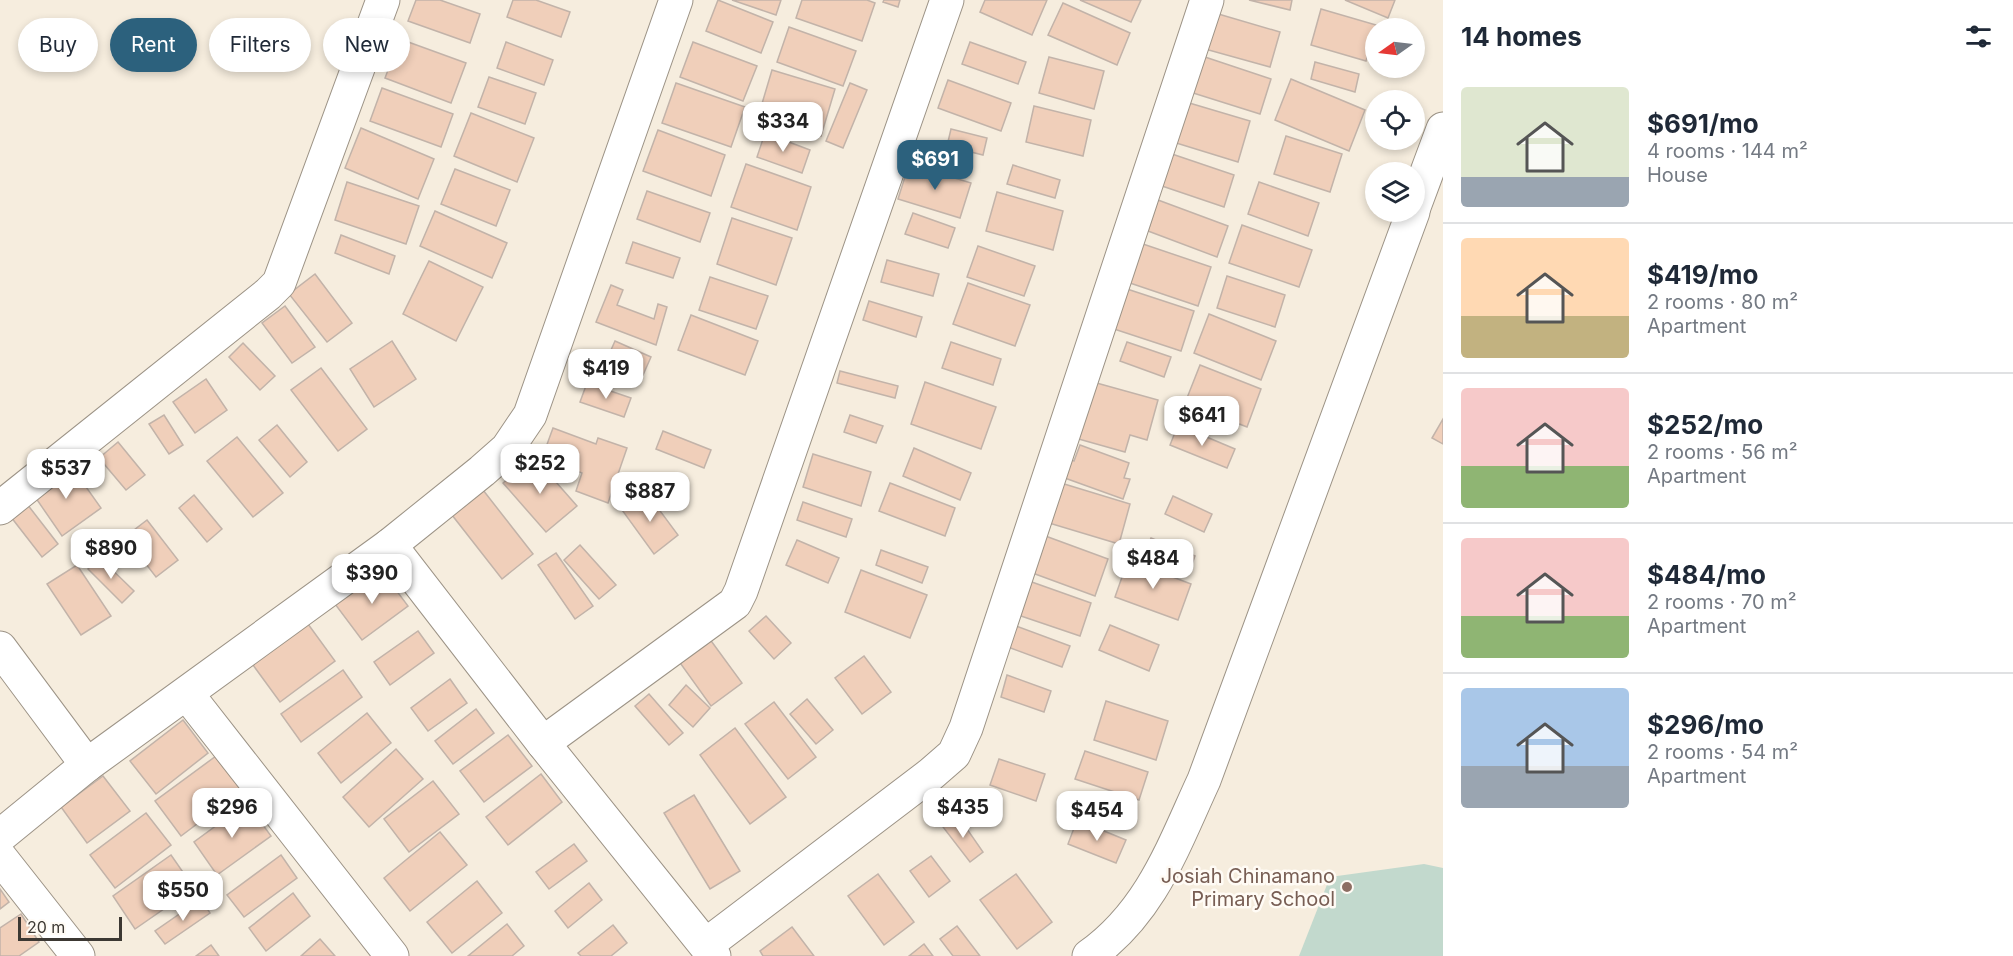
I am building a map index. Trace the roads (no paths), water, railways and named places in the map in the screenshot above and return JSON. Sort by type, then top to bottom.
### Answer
[{"type":"street","points":[[0,508],[279,283],[384,0]]},
{"type":"street","points":[[0,836],[87,765],[390,545],[507,449],[530,415],[676,0]]},
{"type":"street","points":[[543,743],[735,603],[947,0]]},
{"type":"street","points":[[390,545],[543,743],[710,951],[954,754],[966,728],[1207,0]]},
{"type":"street","points":[[1425,177],[1443,129]]},
{"type":"street","points":[[1089,956],[1107,943],[1140,907],[1161,871],[1204,780],[1409,222]]},
{"type":"street","points":[[0,648],[87,765]]},
{"type":"street","points":[[187,694],[392,956]]},
{"type":"street","points":[[0,857],[78,956]]},
{"type":"place","name":"Josiah Chinamano Primary School","points":[[1347,887]]}]
